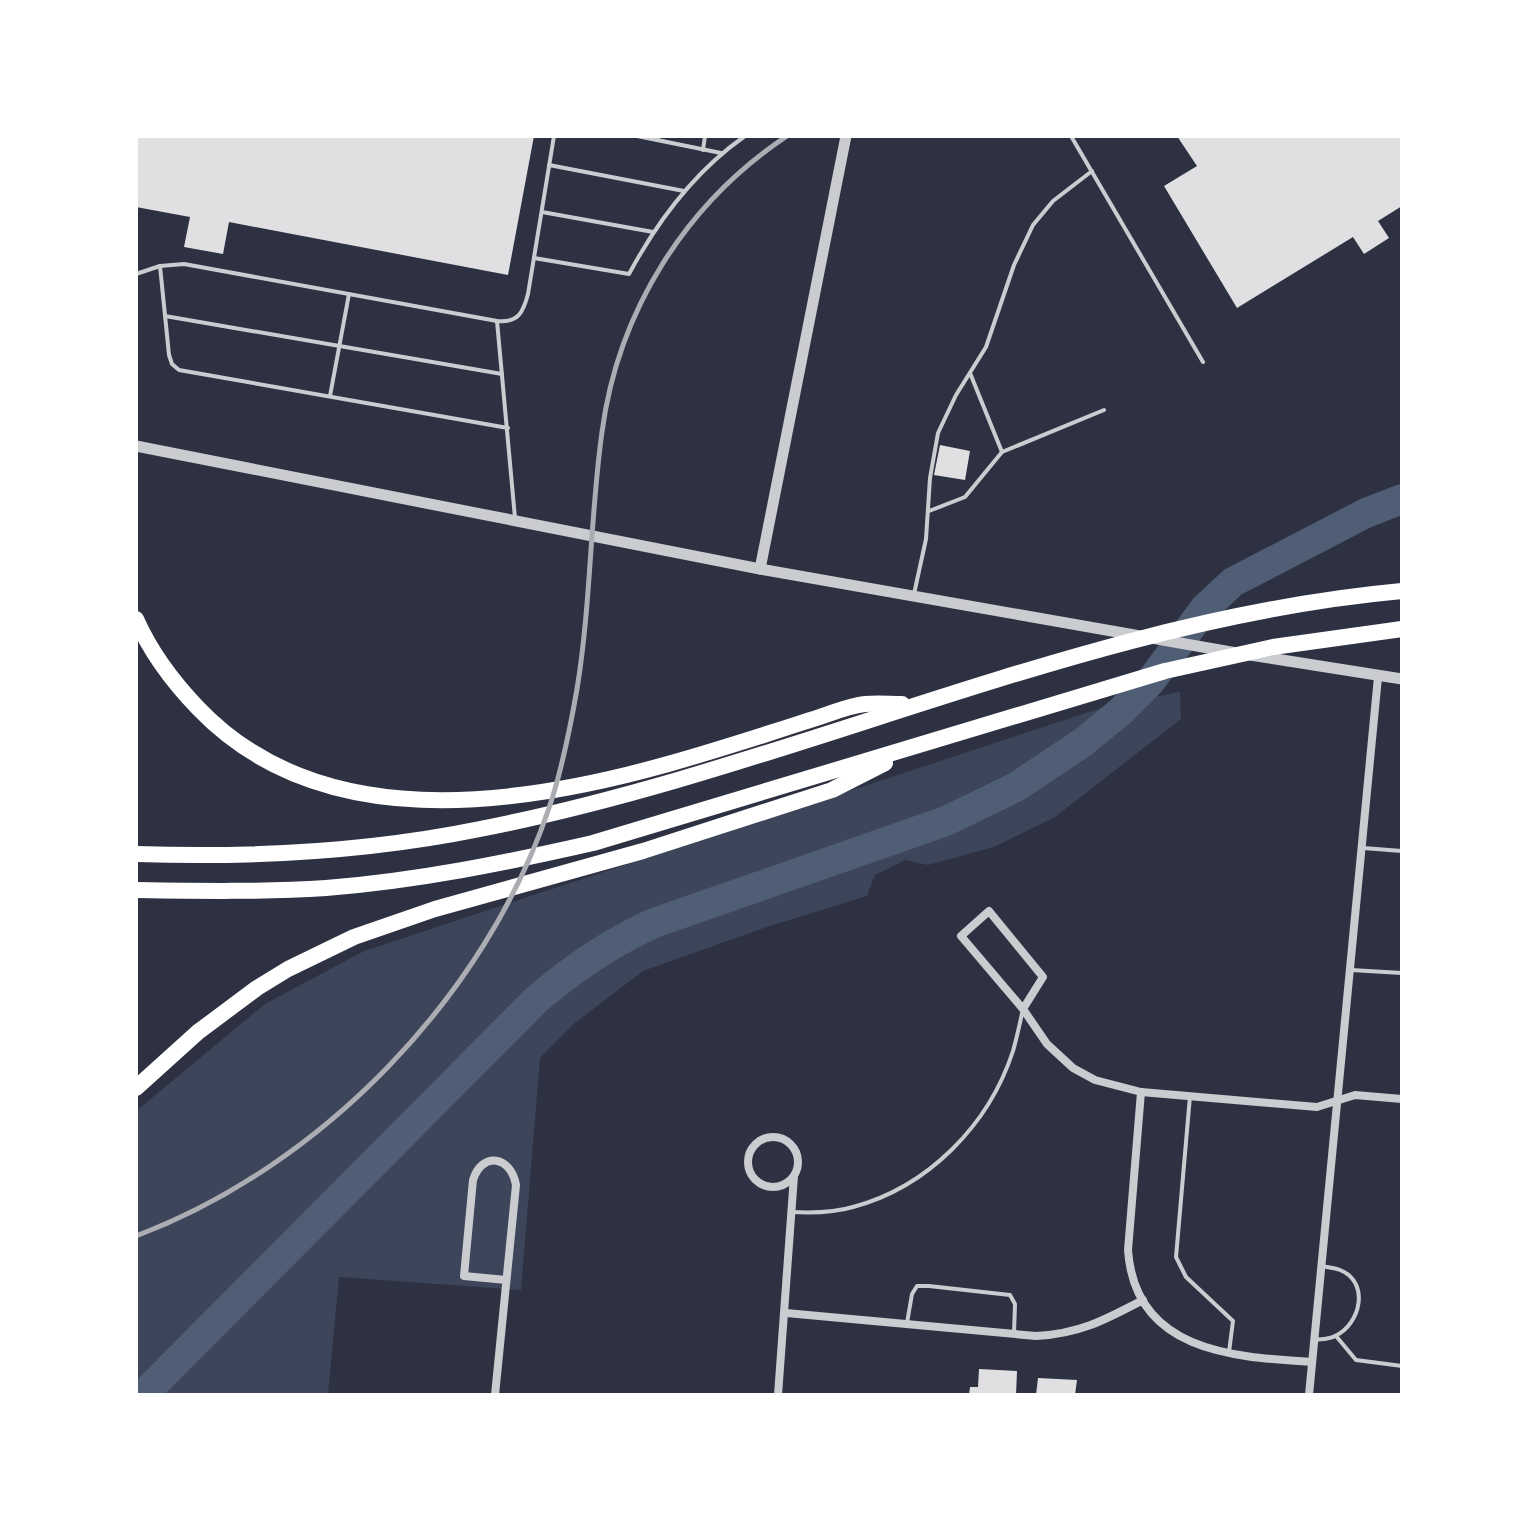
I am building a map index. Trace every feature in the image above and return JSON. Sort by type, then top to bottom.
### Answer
[{"type":"highway","points":[[136,854],[297,853],[366,847],[481,829],[606,800],[1100,649],[1216,620],[1328,599],[1402,591]]},
{"type":"highway","points":[[136,619],[172,680],[205,715],[242,746],[284,770],[330,786],[390,797],[497,797],[547,792],[610,779],[862,704],[919,704]]},
{"type":"highway","points":[[136,890],[270,891],[394,881],[457,872],[593,843],[1150,675],[1331,638],[1402,629]]},
{"type":"highway","points":[[136,1088],[198,1032],[267,982],[354,937],[435,909],[587,867],[832,790],[923,743]]},
{"type":"street","points":[[760,569],[846,136]]},
{"type":"street","points":[[136,446],[760,569],[1402,679]]},
{"type":"street","points":[[1309,1395],[1378,677]]},
{"type":"street","points":[[1023,1009],[1043,977],[989,911],[961,936],[1023,1009],[1047,1044],[1073,1068],[1095,1080],[1141,1092],[1317,1107],[1355,1095],[1402,1099]]},
{"type":"street","points":[[1141,1092],[1128,1250],[1133,1281],[1143,1300],[1158,1319],[1188,1341],[1211,1351],[1312,1362]]},
{"type":"street","points":[[778,1395],[798,1157],[787,1141],[769,1137],[751,1148],[747,1165],[759,1184],[776,1188],[794,1176]]},
{"type":"street","points":[[495,1395],[516,1185],[514,1172],[507,1165],[495,1161],[484,1163],[476,1170],[473,1180],[464,1276],[506,1280]]},
{"type":"street","points":[[786,1313],[1014,1335],[1055,1335],[1100,1323],[1143,1300]]},
{"type":"lane","points":[[136,274],[160,266],[184,264],[497,321],[513,320],[523,311],[554,136]]},
{"type":"lane","points":[[637,136],[721,153]]},
{"type":"lane","points":[[703,150],[705,136]]},
{"type":"lane","points":[[534,258],[629,274],[653,232],[684,191],[721,153],[745,136]]},
{"type":"lane","points":[[1071,136],[1203,362]]},
{"type":"lane","points":[[549,165],[684,191]]},
{"type":"lane","points":[[914,597],[938,433],[956,395],[986,347],[1014,265],[1033,225],[1053,201],[1092,171]]},
{"type":"lane","points":[[542,212],[653,232]]},
{"type":"lane","points":[[160,266],[170,358],[176,368],[508,428]]},
{"type":"lane","points":[[330,396],[349,294]]},
{"type":"lane","points":[[165,316],[502,374]]},
{"type":"lane","points":[[497,321],[515,520]]},
{"type":"lane","points":[[970,373],[1002,452]]},
{"type":"lane","points":[[929,511],[965,497],[1002,452],[1104,410]]},
{"type":"lane","points":[[1361,848],[1402,851]]},
{"type":"lane","points":[[1348,969],[1402,973]]},
{"type":"lane","points":[[792,1212],[824,1212],[854,1207],[890,1192],[944,1159],[963,1139],[996,1090],[1013,1050],[1023,1009]]},
{"type":"lane","points":[[1190,1096],[1176,1257],[1186,1277],[1233,1321],[1229,1355]]},
{"type":"lane","points":[[1314,1340],[1336,1336],[1350,1325],[1359,1311],[1360,1291],[1352,1279],[1342,1270],[1321,1266]]},
{"type":"lane","points":[[906,1325],[912,1294],[917,1286],[929,1286],[1010,1295],[1015,1304],[1014,1335]]},
{"type":"lane","points":[[1336,1336],[1356,1360],[1402,1366]]},
{"type":"shaded area","points":[[1180,692],[1181,719],[1055,817],[994,847],[928,865],[905,860],[875,875],[867,896],[643,971],[575,1023],[540,1058],[521,1290],[339,1277],[328,1395],[136,1395],[136,1111],[265,1004],[364,951],[1107,706]]},
{"type":"building","points":[[136,136],[534,136],[508,275],[229,222],[223,254],[184,247],[190,217],[136,207]]},
{"type":"building","points":[[1177,136],[1402,136],[1402,206],[1378,221],[1389,238],[1364,254],[1353,237],[1237,308],[1164,186],[1197,166]]},
{"type":"building","points":[[940,445],[970,451],[965,480],[934,475]]},
{"type":"building","points":[[979,1369],[1017,1371],[1016,1395],[969,1395],[970,1387],[978,1387]]},
{"type":"building","points":[[1038,1378],[1077,1380],[1075,1395],[1036,1395]]},
{"type":"waterway","points":[[143,1395],[536,1000],[578,967],[654,923],[946,821],[1016,787],[1082,743],[1120,712],[1150,682],[1205,608],[1233,582],[1366,513],[1402,499]]},
{"type":"railway","points":[[136,1236],[205,1205],[270,1166],[332,1119],[389,1066],[440,1008],[484,944],[521,877],[549,808],[565,749],[582,657],[602,432],[610,387],[623,344],[641,303],[688,227],[751,163],[787,136]]}]
